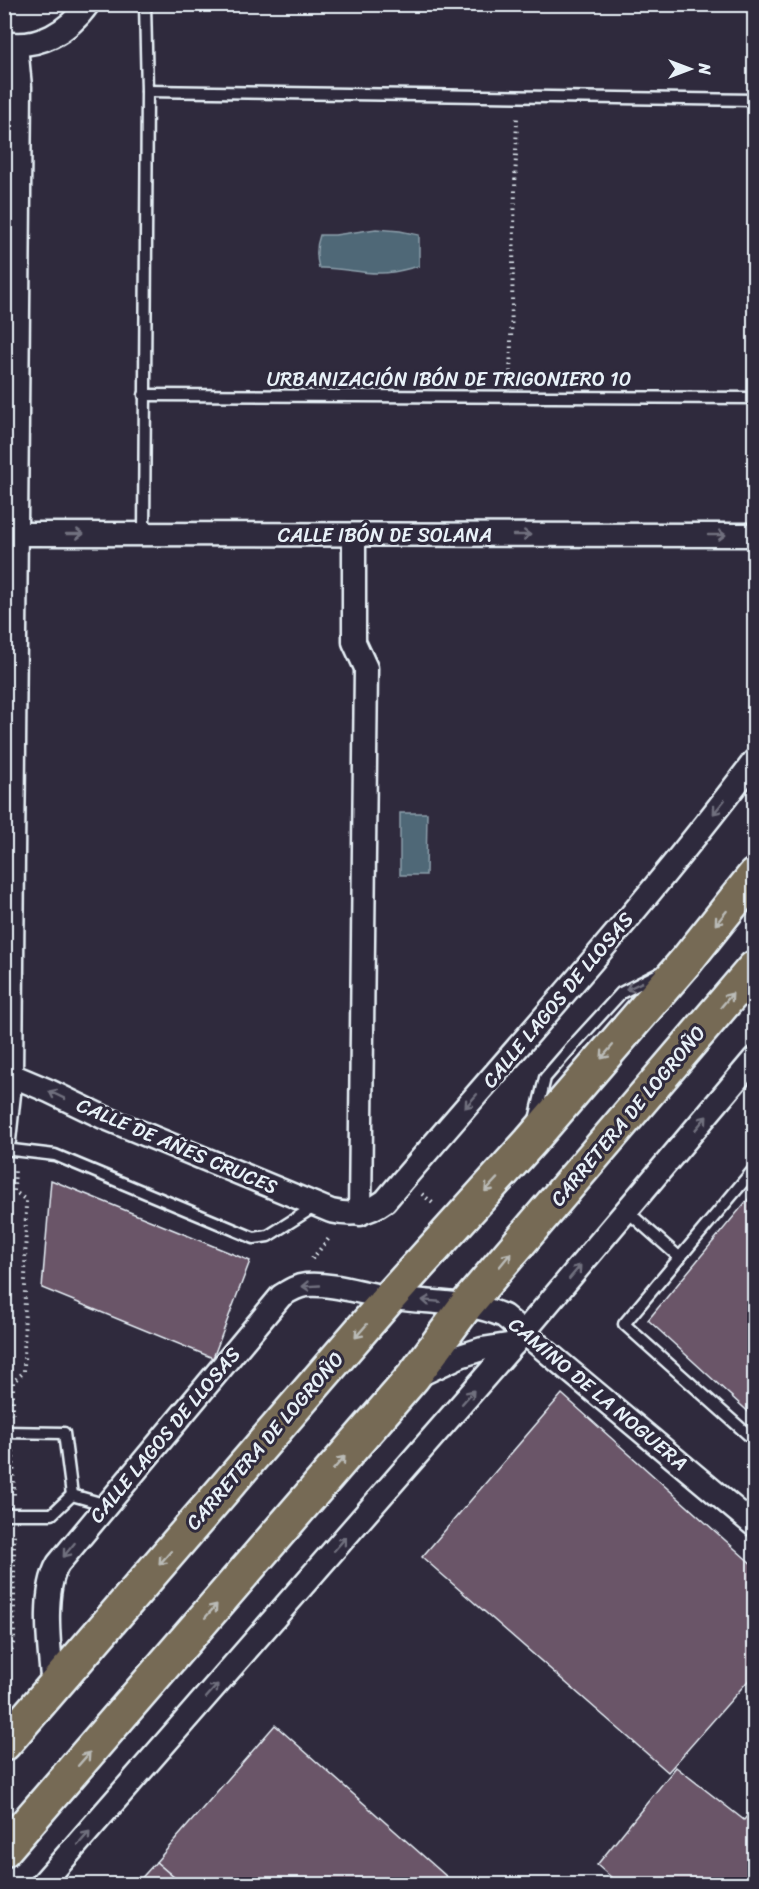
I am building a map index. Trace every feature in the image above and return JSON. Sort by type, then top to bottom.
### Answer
[{"type":"highway","name":"CARRETERA DE LOGROÑO","points":[[4,1744],[389,1298],[530,1142],[687,960],[754,876]]},
{"type":"highway","name":"CARRETERA DE LOGROÑO","points":[[4,1850],[413,1377],[467,1304],[754,968]]},
{"type":"street","points":[[4,1140],[11,1075],[20,87],[10,44],[37,43],[57,35],[74,22],[88,4]]},
{"type":"street","name":"CALLE IBÓN DE SOLANA","points":[[16,534],[754,536]]},
{"type":"street","points":[[352,1214],[366,668],[354,642],[354,535]]},
{"type":"street","name":"CALLE LAGOS DE LLOSAS","points":[[352,1214],[374,1209],[385,1201],[635,909],[754,761]]},
{"type":"street","points":[[44,1884],[519,1338],[754,1059]]},
{"type":"street","name":"CALLE DE AÑES CRUCES","points":[[11,1075],[103,1117],[317,1205],[352,1214]]},
{"type":"street","name":"CALLE LAGOS DE LLOSAS","points":[[52,1688],[48,1628],[50,1585],[53,1573],[65,1555],[281,1296],[292,1288],[323,1285],[389,1298]]},
{"type":"street","name":"CAMINO DE LA NOGUERA","points":[[389,1298],[467,1304],[504,1317],[519,1338],[754,1525]]},
{"type":"street","name":"CARRETERA DE LOGROÑO","points":[[413,1377],[460,1356],[519,1338]]},
{"type":"lane","points":[[144,534],[147,91],[145,4]]},
{"type":"lane","points":[[147,91],[754,100]]},
{"type":"lane","name":"URBANIZACIÓN IBÓN DE TRIGONIERO 10","points":[[144,395],[754,398]]},
{"type":"lane","points":[[4,1149],[55,1155],[254,1238],[268,1236],[317,1205]]},
{"type":"lane","points":[[754,1169],[624,1324],[754,1440]]},
{"type":"lane","points":[[627,1211],[680,1258]]},
{"type":"lane","points":[[4,1432],[64,1433],[72,1495]]},
{"type":"lane","points":[[72,1495],[107,1505]]},
{"type":"lane","points":[[4,1514],[52,1514],[72,1495]]},
{"type":"path","points":[[510,397],[517,96]]},
{"type":"water","points":[[376,229],[419,235],[419,266],[381,273],[319,268],[317,252],[320,235]]},
{"type":"water","points":[[400,813],[427,813],[426,875],[400,875]]},
{"type":"building","points":[[51,1180],[250,1261],[213,1358],[42,1288]]},
{"type":"building","points":[[754,1192],[754,1417],[648,1320]]},
{"type":"building","points":[[562,1394],[754,1566],[754,1674],[668,1772],[422,1557]]},
{"type":"building","points":[[275,1725],[455,1884],[182,1884],[156,1862]]},
{"type":"building","points":[[676,1767],[744,1820],[754,1807],[754,1884],[619,1884],[597,1865]]},
{"type":"building","points":[[156,1862],[182,1884],[136,1884]]}]
